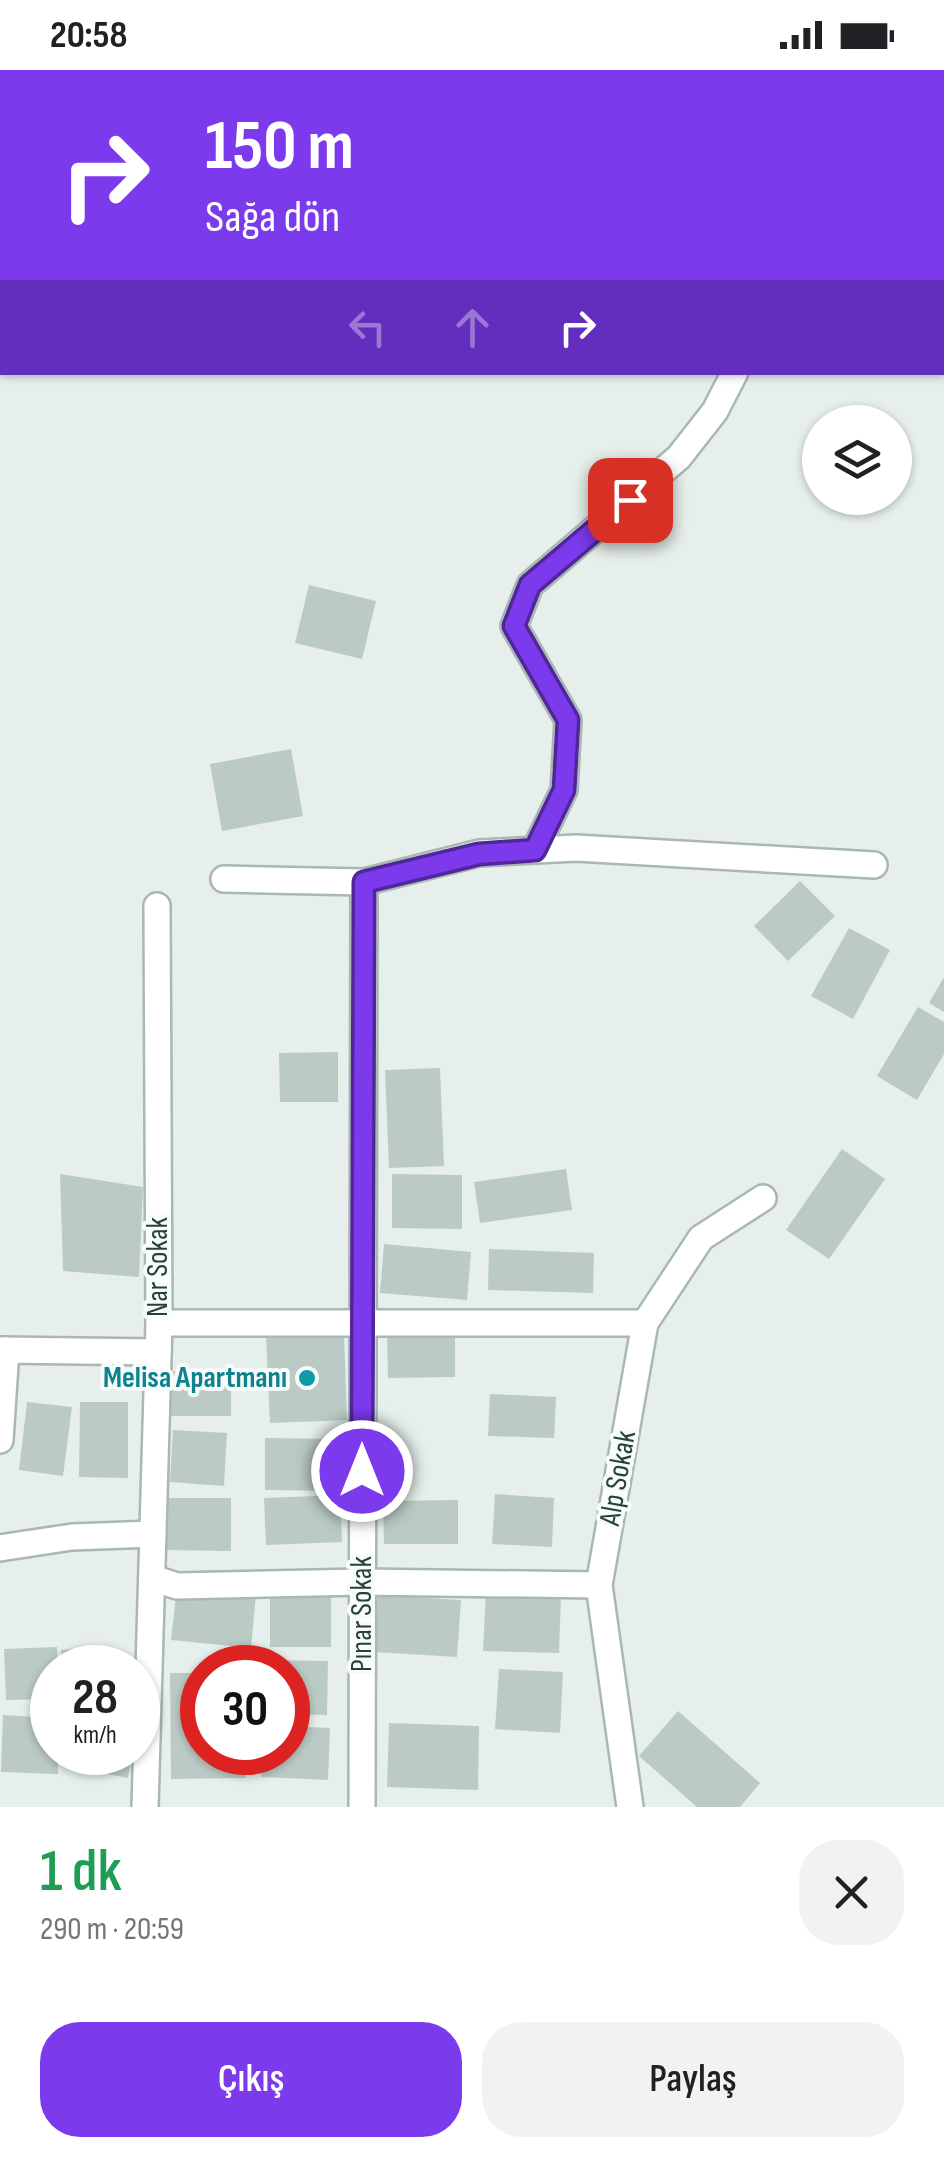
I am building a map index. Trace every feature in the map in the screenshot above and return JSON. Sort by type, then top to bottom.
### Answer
[{"type":"street","points":[[535,850],[564,790],[568,720],[514,626],[530,585],[679,457],[716,411],[734,375]]},
{"type":"street","points":[[224,879],[364,882],[479,854],[576,848],[874,865]]},
{"type":"street","name":"Pınar Sokak","points":[[362,1807],[364,882]]},
{"type":"street","name":"Nar Sokak","points":[[145,1807],[159,1323],[157,906]]},
{"type":"street","name":"Alp Sokak","points":[[630,1807],[599,1585],[645,1323],[701,1238],[763,1198]]},
{"type":"street","points":[[159,1323],[645,1323]]},
{"type":"street","points":[[0,1440],[3,1350],[158,1352]]},
{"type":"street","points":[[0,1548],[72,1537],[153,1534]]},
{"type":"street","points":[[152,1578],[177,1586],[361,1582],[599,1585]]},
{"type":"building","points":[[309,585],[376,601],[362,659],[295,643]]},
{"type":"building","points":[[291,749],[303,816],[222,831],[210,764]]},
{"type":"building","points":[[800,881],[835,916],[788,961],[754,926]]},
{"type":"building","points":[[849,928],[890,950],[853,1019],[811,996]]},
{"type":"building","points":[[944,977],[944,1012],[929,1003]]},
{"type":"building","points":[[918,1007],[944,1022],[944,1054],[917,1100],[877,1076]]},
{"type":"building","points":[[338,1052],[338,1102],[280,1102],[279,1053]]},
{"type":"building","points":[[440,1068],[444,1166],[389,1168],[385,1070]]},
{"type":"building","points":[[842,1149],[885,1179],[829,1259],[786,1230]]},
{"type":"building","points":[[566,1169],[572,1210],[480,1223],[474,1182]]},
{"type":"building","points":[[60,1174],[143,1187],[139,1277],[63,1271]]},
{"type":"building","points":[[392,1174],[462,1175],[462,1229],[392,1228]]},
{"type":"building","points":[[384,1244],[471,1252],[467,1300],[380,1293]]},
{"type":"building","points":[[489,1249],[594,1253],[593,1293],[488,1290]]},
{"type":"building","points":[[455,1329],[455,1377],[388,1378],[387,1330]]},
{"type":"building","name":"Melisa Apartmanı","points":[[344,1334],[347,1420],[270,1423],[266,1336]]},
{"type":"building","points":[[165,1371],[231,1371],[231,1416],[165,1416]]},
{"type":"building","points":[[490,1394],[556,1397],[554,1438],[488,1436]]},
{"type":"building","points":[[27,1402],[72,1407],[63,1476],[19,1470]]},
{"type":"building","points":[[80,1402],[128,1402],[128,1478],[79,1477]]},
{"type":"building","points":[[173,1430],[227,1433],[224,1486],[170,1482]]},
{"type":"building","points":[[265,1438],[338,1439],[338,1491],[265,1490]]},
{"type":"building","points":[[495,1494],[554,1498],[552,1547],[492,1544]]},
{"type":"building","points":[[340,1495],[342,1542],[266,1545],[264,1498]]},
{"type":"building","points":[[164,1498],[231,1498],[231,1551],[164,1550]]},
{"type":"building","points":[[458,1500],[458,1544],[384,1544],[383,1501]]},
{"type":"building","points":[[177,1586],[256,1594],[251,1645],[171,1640]]},
{"type":"building","points":[[486,1592],[561,1595],[559,1653],[483,1651]]},
{"type":"building","points":[[378,1595],[461,1600],[457,1657],[375,1652]]},
{"type":"building","points":[[270,1596],[331,1597],[331,1647],[270,1645]]},
{"type":"building","points":[[30,1648],[30,1699],[6,1700],[4,1649]]},
{"type":"building","points":[[310,1661],[328,1661],[327,1715],[310,1715]]},
{"type":"building","points":[[499,1669],[563,1672],[560,1733],[495,1729]]},
{"type":"building","points":[[170,1673],[180,1673],[180,1775],[246,1778],[171,1779]]},
{"type":"building","points":[[678,1711],[760,1783],[740,1807],[697,1807],[639,1756]]},
{"type":"building","points":[[3,1715],[30,1717],[30,1773],[1,1772]]},
{"type":"building","points":[[389,1723],[479,1726],[478,1790],[387,1787]]},
{"type":"building","points":[[310,1727],[330,1728],[328,1780],[261,1777],[310,1775]]},
{"type":"place","name":"Melisa Apartmanı","points":[[307,1378]]},
{"type":"route","points":[[362,1471],[364,882],[479,854],[535,850],[564,790],[568,720],[514,626],[530,585],[630,500]]}]
